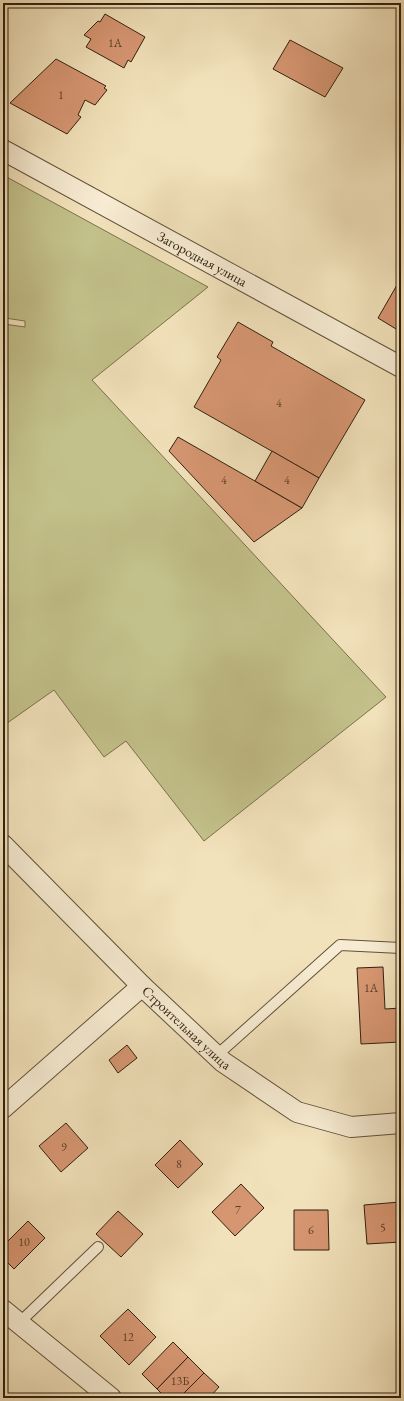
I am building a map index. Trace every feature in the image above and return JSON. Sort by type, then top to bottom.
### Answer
[{"type":"street","name":"Загородная улица","points":[[3,150],[401,367]]},
{"type":"street","points":[[3,845],[142,986]]},
{"type":"street","name":"Строительная улица","points":[[3,1108],[142,986],[223,1062],[297,1112],[351,1127],[401,1123]]},
{"type":"street","points":[[3,1310],[107,1395]]},
{"type":"lane","points":[[216,1056],[340,945],[401,948]]},
{"type":"lane","points":[[19,1323],[98,1247]]},
{"type":"shaded area","points":[[3,175],[208,287],[92,380],[386,697],[204,841],[126,741],[104,757],[54,690],[3,726]],"holes":[[[5,318],[25,321],[25,327],[4,324]]]},
{"type":"building","points":[[105,14],[145,37],[131,62],[128,60],[124,68],[86,47],[91,39],[84,35],[98,21],[100,22]]},
{"type":"building","points":[[290,40],[343,68],[325,97],[273,69]]},
{"type":"building","points":[[56,59],[106,86],[104,88],[107,90],[95,105],[85,100],[78,115],[81,117],[67,134],[10,103]]},
{"type":"building","points":[[401,278],[401,332],[378,318]]},
{"type":"building","points":[[238,322],[273,342],[271,346],[365,400],[319,478],[194,407],[221,360],[217,357]]},
{"type":"building","points":[[178,437],[302,508],[254,542],[169,451]]},
{"type":"building","points":[[272,451],[319,478],[302,508],[255,481]]},
{"type":"building","points":[[383,967],[385,1009],[401,1008],[401,1042],[361,1044],[357,968]]},
{"type":"building","points":[[127,1045],[137,1058],[118,1073],[109,1060]]},
{"type":"building","points":[[66,1123],[88,1148],[61,1172],[39,1146]]},
{"type":"building","points":[[180,1140],[203,1164],[178,1188],[155,1165]]},
{"type":"building","points":[[241,1184],[264,1208],[235,1236],[212,1212]]},
{"type":"building","points":[[400,1202],[401,1242],[367,1244],[364,1205]]},
{"type":"building","points":[[294,1210],[328,1210],[329,1250],[294,1250]]},
{"type":"building","points":[[118,1211],[143,1234],[121,1257],[96,1234]]},
{"type":"building","points":[[28,1221],[45,1238],[14,1269],[3,1258],[3,1246]]},
{"type":"building","points":[[128,1309],[156,1337],[129,1365],[100,1336]]},
{"type":"building","points":[[173,1342],[188,1357],[157,1389],[142,1374]]},
{"type":"building","points":[[188,1357],[204,1373],[179,1398],[166,1398],[157,1389]]},
{"type":"building","points":[[204,1373],[219,1387],[209,1398],[179,1398]]}]
